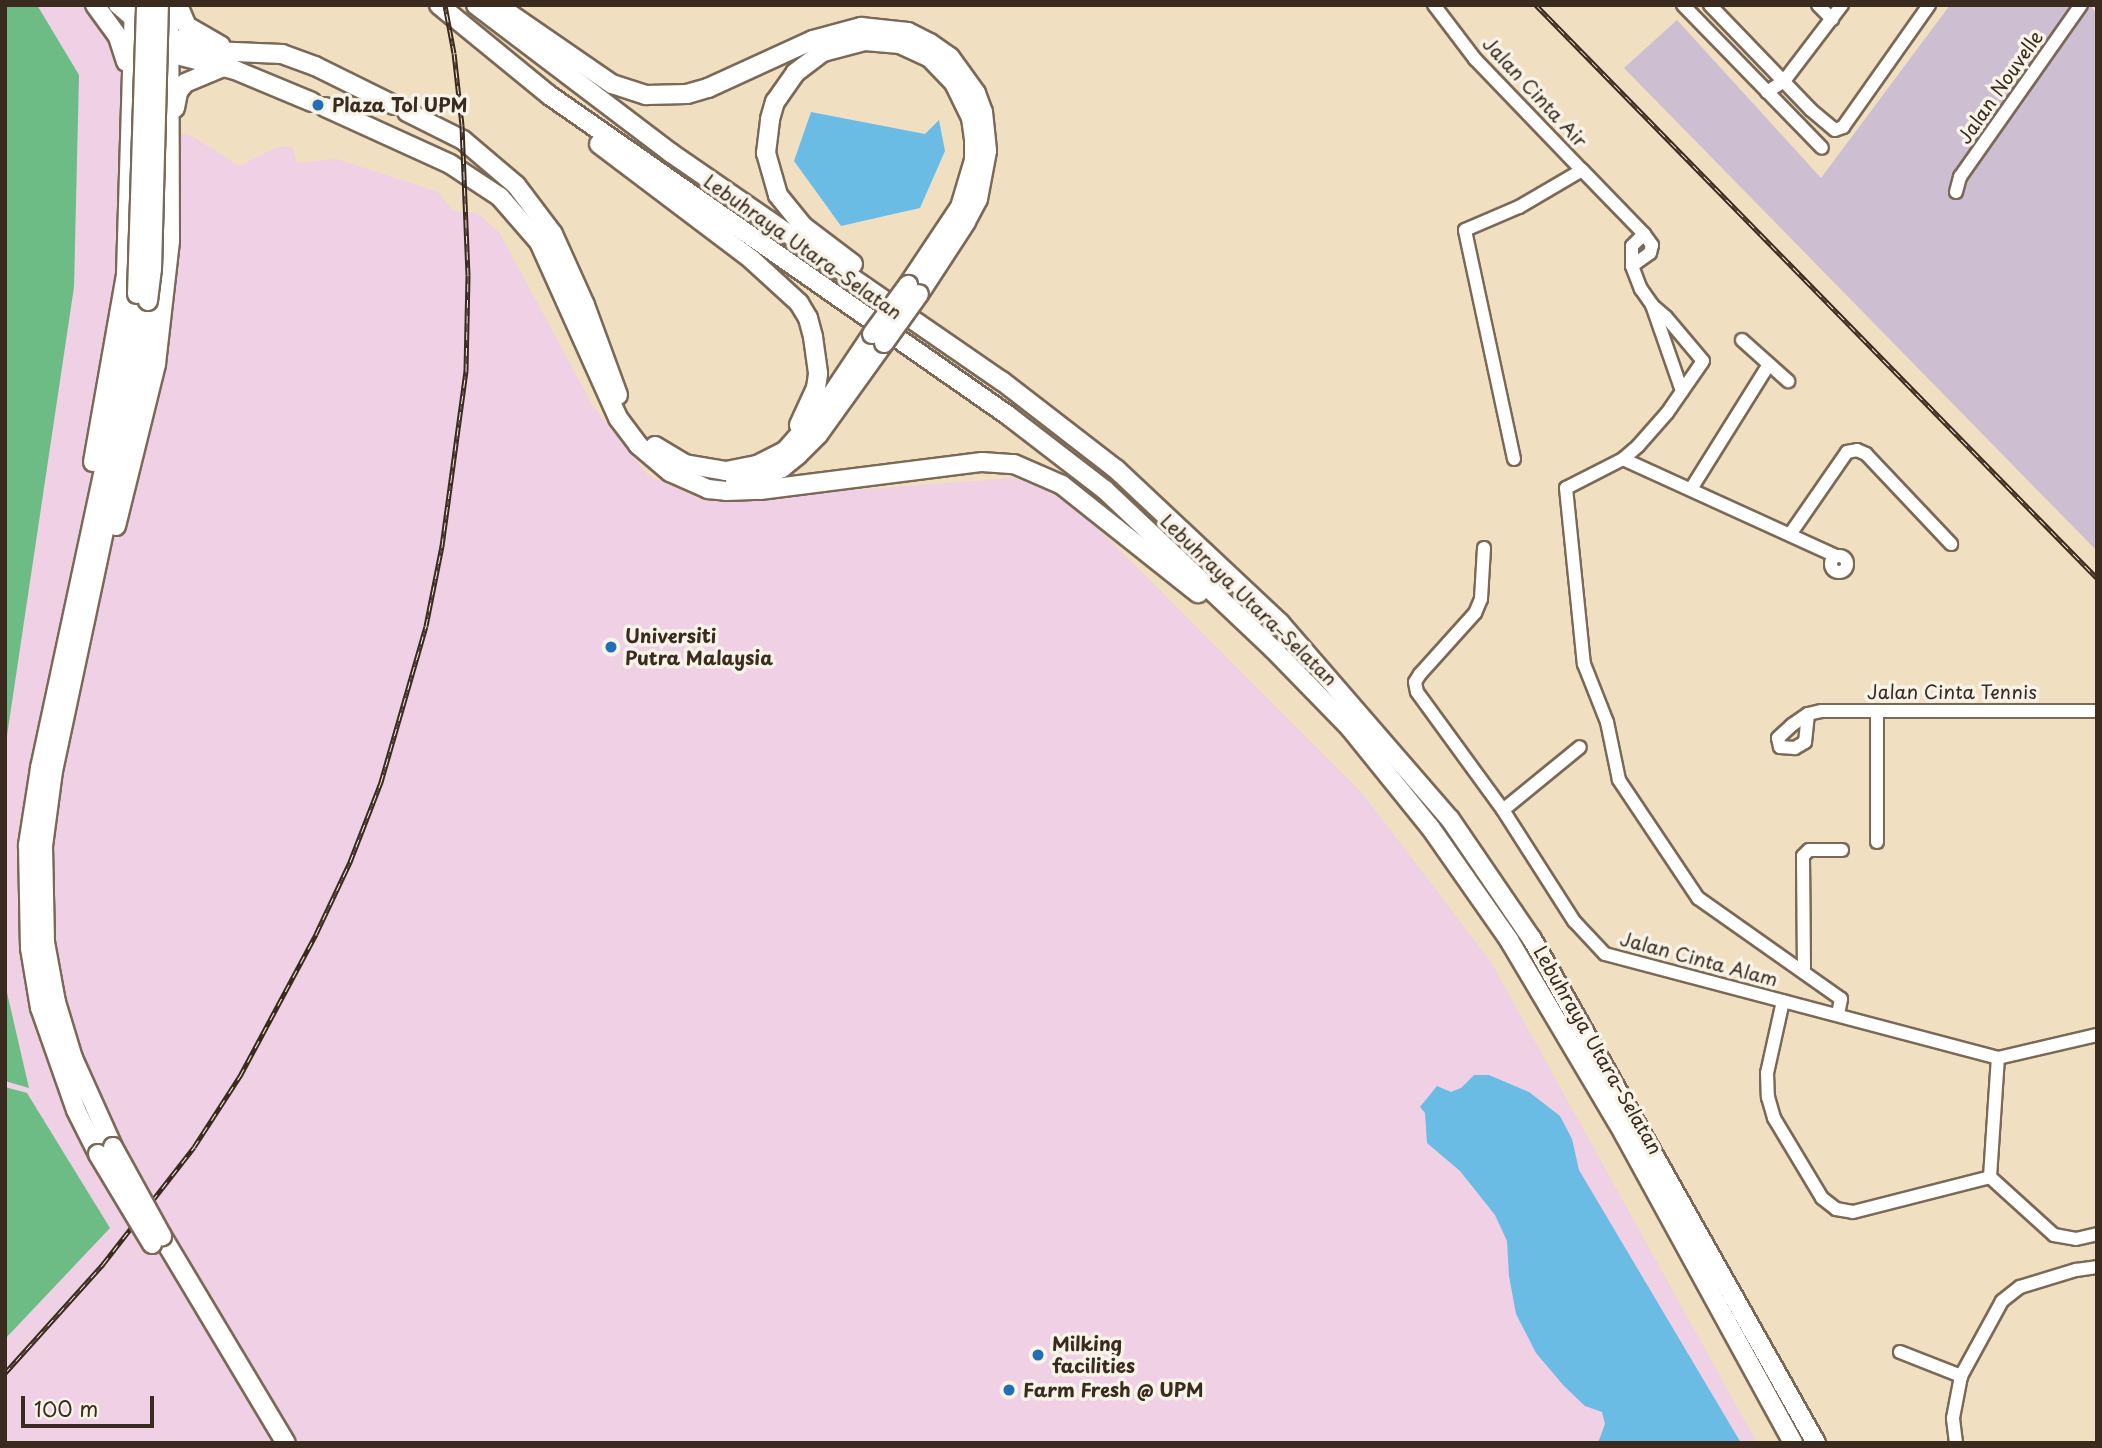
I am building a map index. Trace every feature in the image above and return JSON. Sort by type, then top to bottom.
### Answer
[{"type":"highway","points":[[95,5],[118,37],[131,75]]},
{"type":"highway","points":[[105,1150],[56,1002],[45,942],[42,895],[46,809],[137,376],[142,298],[146,5]]},
{"type":"highway","points":[[159,5],[152,269],[142,298],[90,527],[33,807],[27,898],[30,948],[40,1008],[71,1099],[105,1150],[272,1443]]},
{"type":"highway","points":[[85,618],[97,595],[156,364],[170,241],[169,5]]},
{"type":"highway","points":[[178,5],[187,26],[228,60]]},
{"type":"highway","name":"Lebuhraya Utara–Selatan","points":[[439,5],[549,95],[1009,416],[1105,490],[1273,649],[1363,744],[1430,827],[1509,940],[1625,1134],[1793,1443]]},
{"type":"highway","name":"Lebuhraya Utara–Selatan","points":[[476,5],[671,153],[1002,381],[1116,469],[1280,623],[1450,819],[1532,939],[1816,1443]]},
{"type":"highway","points":[[497,5],[611,84],[646,95],[687,94],[813,40],[861,27],[908,32],[950,57],[975,93],[983,112],[987,151],[978,199],[966,222],[878,339],[818,435],[782,468],[742,481],[689,482]]},
{"type":"highway","points":[[133,20],[169,45],[228,60],[318,105],[450,164],[500,197],[539,242],[604,393],[629,435],[652,459],[689,482],[726,491],[760,490],[982,462],[1014,464],[1062,485],[1230,621],[1273,649]]},
{"type":"highway","points":[[90,527],[85,508],[126,274],[133,20]]},
{"type":"highway","points":[[913,289],[960,207],[974,160],[971,118],[954,83],[943,69],[918,51],[883,41],[844,44],[807,61],[784,87],[775,102],[766,136],[766,153],[779,195],[816,237],[989,363],[1002,381]]},
{"type":"highway","points":[[171,164],[178,92],[192,78],[228,60],[282,54],[315,66],[463,140],[516,185],[553,234],[585,305],[621,401],[643,434],[670,458],[704,470],[742,469],[785,451],[807,429],[878,339]]},
{"type":"highway","points":[[131,75],[135,67],[152,60],[160,63],[167,72],[170,83]]},
{"type":"highway","points":[[549,95],[552,105],[563,117],[781,284],[808,318],[817,352],[816,388],[806,415],[773,457]]},
{"type":"highway","points":[[157,1240],[286,1443]]},
{"type":"main road","points":[[95,5],[133,20]]},
{"type":"main road","points":[[117,5],[133,20]]},
{"type":"street","name":"Jalan Cinta Air","points":[[1434,5],[1475,59],[1644,234],[1632,246],[1632,265],[1641,289],[1652,306]]},
{"type":"street","points":[[1682,5],[1822,148]]},
{"type":"street","points":[[1710,5],[1828,127],[1835,130],[1843,127],[1929,5]]},
{"type":"street","points":[[1818,5],[1832,19]]},
{"type":"street","points":[[1767,92],[1784,81],[1842,5]]},
{"type":"street","name":"Jalan Nouvelle","points":[[1956,192],[1960,177],[2081,5]]},
{"type":"street","points":[[1514,459],[1465,230],[1518,207],[1583,170]]},
{"type":"street","points":[[1652,306],[1666,317],[1703,358],[1655,429],[1623,459],[1573,482],[1566,488],[1584,664],[1607,722],[1619,780],[1698,898],[1841,999],[1838,1014]]},
{"type":"street","points":[[1652,306],[1682,391]]},
{"type":"street","points":[[1742,340],[1788,381]]},
{"type":"street","points":[[1691,489],[1769,364]]},
{"type":"street","points":[[1791,533],[1847,453],[1857,450],[1866,454],[1951,544]]},
{"type":"street","points":[[1623,459],[1791,533],[1836,556]]},
{"type":"street","name":"Jalan Cinta Alam","points":[[1484,548],[1481,599],[1475,613],[1415,682],[1417,692],[1503,810],[1574,921],[1605,954],[1998,1058],[2097,1035]]},
{"type":"street","name":"Jalan Cinta Tennis","points":[[1808,714],[2097,711]]},
{"type":"street","points":[[1877,712],[1877,842]]},
{"type":"street","points":[[1503,810],[1580,747]]},
{"type":"street","points":[[1804,971],[1803,856],[1809,850],[1842,850]]},
{"type":"street","points":[[1783,1001],[1767,1073],[1768,1097],[1774,1118],[1822,1198],[1836,1209],[1853,1212],[1990,1177]]},
{"type":"street","points":[[1990,1177],[1998,1058]]},
{"type":"street","points":[[1990,1177],[2054,1235],[2076,1240],[2097,1234]]},
{"type":"street","points":[[1956,1443],[1953,1418],[1961,1376],[2002,1301],[2011,1292],[2076,1270],[2097,1267]]},
{"type":"street","points":[[1900,1352],[1961,1376]]},
{"type":"shaded area","name":"Universiti Putra Malaysia","points":[[5,5],[84,5],[115,40],[121,56],[121,120],[192,136],[239,166],[277,147],[292,147],[297,163],[337,159],[438,192],[453,211],[477,213],[499,232],[593,406],[648,475],[705,501],[1015,478],[1070,500],[1362,793],[1491,962],[1757,1443],[5,1443]]},
{"type":"shaded area","points":[[1950,5],[2090,5],[2097,14],[2097,551],[1624,68],[1677,20],[1821,178]]},
{"type":"green space","points":[[5,5],[37,5],[79,75],[74,287],[5,749]]},
{"type":"green space","points":[[5,984],[29,1088],[5,1081]]},
{"type":"green space","points":[[5,1087],[27,1093],[110,1228],[5,1339]]},
{"type":"water","points":[[811,112],[925,134],[939,120],[945,151],[920,208],[841,226],[794,161]]},
{"type":"water","points":[[1474,1075],[1489,1075],[1529,1092],[1560,1116],[1572,1139],[1579,1170],[1741,1443],[1598,1443],[1605,1424],[1602,1412],[1585,1406],[1564,1386],[1536,1353],[1516,1314],[1509,1276],[1507,1241],[1495,1215],[1460,1171],[1427,1143],[1425,1113],[1420,1107],[1437,1086],[1451,1092],[1461,1088]]},
{"type":"railway","points":[[5,1373],[103,1264],[194,1147],[240,1076],[316,934],[350,862],[381,782],[426,626],[442,546],[466,371],[468,275],[462,125],[454,53],[445,5]]},
{"type":"railway","points":[[1536,5],[2097,578]]},
{"type":"place","name":"Plaza Tol UPM","points":[[318,105]]},
{"type":"place","name":"Universiti Putra Malaysia","points":[[611,647]]},
{"type":"place","name":"Milking facilities","points":[[1038,1355]]},
{"type":"place","name":"Farm Fresh @ UPM","points":[[1009,1390]]}]
